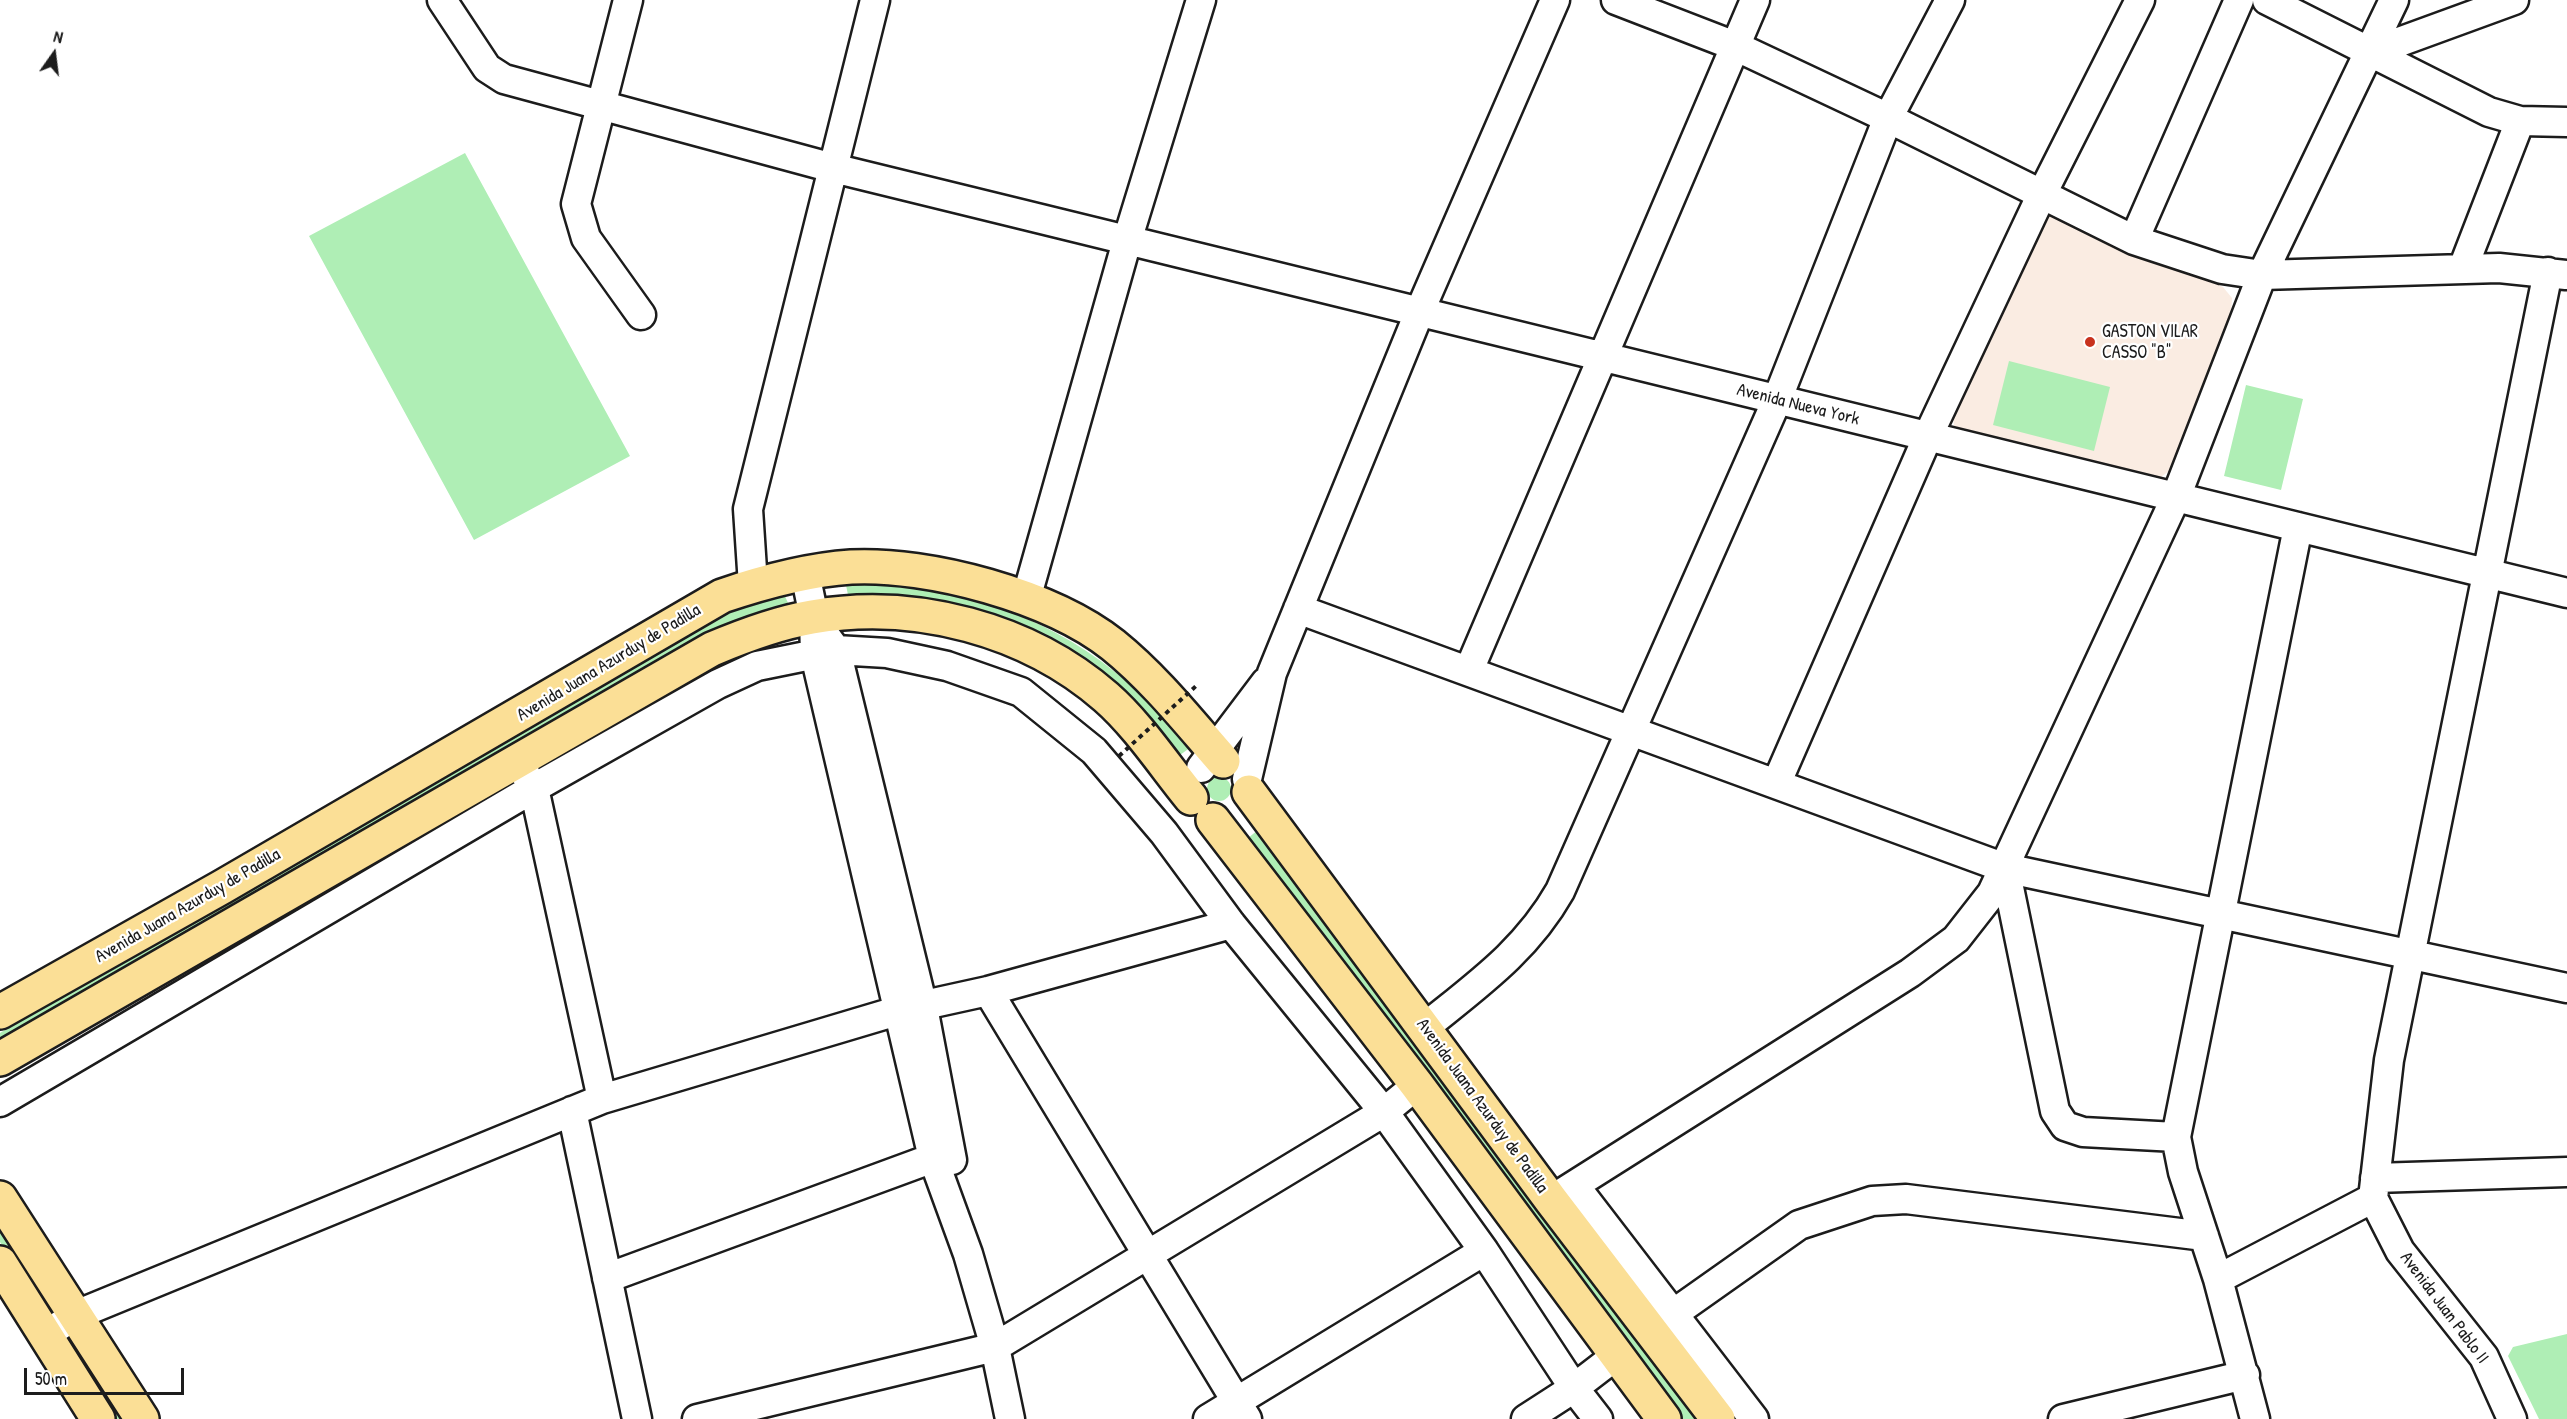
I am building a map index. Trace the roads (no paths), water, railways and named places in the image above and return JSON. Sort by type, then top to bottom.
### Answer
[{"type":"highway","name":"Avenida Juana Azurduy de Padilla","points":[[0,1012],[232,882],[722,596],[753,585],[805,573],[852,567],[904,569],[970,581],[1026,599],[1076,621],[1112,645],[1157,685],[1227,770],[1424,1028],[1563,1193],[1718,1419]]},
{"type":"highway","name":"Avenida Juana Azurduy de Padilla","points":[[2,1059],[712,649],[760,629],[814,617],[880,613],[939,618],[994,632],[1031,646],[1064,664],[1108,699],[1202,809],[1417,1085],[1664,1419]]},
{"type":"highway","points":[[1227,770],[1245,805],[1232,818],[1202,809],[1191,782],[1227,770]]},
{"type":"highway","points":[[0,1198],[141,1419]]},
{"type":"highway","points":[[0,1263],[98,1419]]},
{"type":"street","name":"Avenida Nueva York","points":[[441,0],[487,68],[504,79],[833,168],[2567,593]]},
{"type":"street","points":[[628,0],[576,204],[586,238],[641,315]]},
{"type":"street","points":[[753,585],[748,509],[875,0]]},
{"type":"street","points":[[1026,599],[1127,241],[1201,0]]},
{"type":"street","points":[[1227,770],[1272,673],[1419,313],[1555,0]]},
{"type":"street","points":[[1616,0],[1735,46],[1888,118],[2041,196],[2134,240],[2222,269],[2262,275],[2463,268],[2499,268],[2557,274],[2488,574],[2410,954],[2389,1060],[2374,1188]]},
{"type":"street","points":[[1468,670],[1755,0]]},
{"type":"street","points":[[1424,1028],[1502,965],[1526,942],[1546,916],[1560,891],[1777,400],[1888,118],[1950,0]]},
{"type":"street","points":[[1777,782],[1928,436],[2041,196],[2140,0]]},
{"type":"street","points":[[2134,240],[2239,0]]},
{"type":"street","points":[[2267,0],[2489,112],[2520,121],[2567,122]]},
{"type":"street","points":[[1754,1419],[1673,1314],[1563,1193],[1910,973],[1956,939],[1992,893],[2176,496],[2262,275],[2394,0]]},
{"type":"street","points":[[2369,53],[2514,0]]},
{"type":"street","points":[[2463,268],[2520,121]]},
{"type":"street","points":[[2255,1419],[2218,1279],[2183,1172],[2176,1137],[2298,527]]},
{"type":"street","points":[[805,573],[814,617],[826,652],[968,1254],[995,1347],[1010,1419]]},
{"type":"street","points":[[1298,609],[1777,782],[2005,868],[2567,988]]},
{"type":"street","points":[[0,1102],[534,788],[718,684],[758,666],[826,652],[887,653],[947,666],[1021,692],[1094,751],[1164,832],[1231,924],[1384,1112],[1484,1251],[1574,1388],[1598,1419]]},
{"type":"street","points":[[1227,770],[1272,673]]},
{"type":"street","points":[[516,761],[534,788],[602,1099]]},
{"type":"street","points":[[2005,868],[2055,1111],[2065,1126],[2084,1132],[2176,1137]]},
{"type":"street","points":[[45,1335],[76,1316],[602,1099],[910,1009],[988,991],[1231,924]]},
{"type":"street","points":[[988,991],[1146,1256],[1242,1410]]},
{"type":"street","points":[[910,1009],[933,1158],[968,1254]]},
{"type":"street","points":[[697,1419],[995,1347],[1384,1112],[1417,1085]]},
{"type":"street","points":[[572,1111],[637,1419]]},
{"type":"street","points":[[607,1278],[933,1158]]},
{"type":"street","points":[[2218,1279],[2374,1188],[2567,1172]]},
{"type":"street","name":"Avenida Juan Pablo II","points":[[2374,1188],[2400,1251],[2484,1357],[2512,1419]]},
{"type":"street","points":[[1673,1314],[1799,1225],[1872,1201],[1906,1199],[2204,1236]]},
{"type":"street","points":[[1208,1419],[1242,1410],[1484,1251]]},
{"type":"street","points":[[1526,1419],[1574,1388],[1617,1355]]},
{"type":"street","points":[[2063,1419],[2245,1375]]},
{"type":"place","name":"GASTON VILAR CASSO \"B\"","points":[[2090,342]]}]
